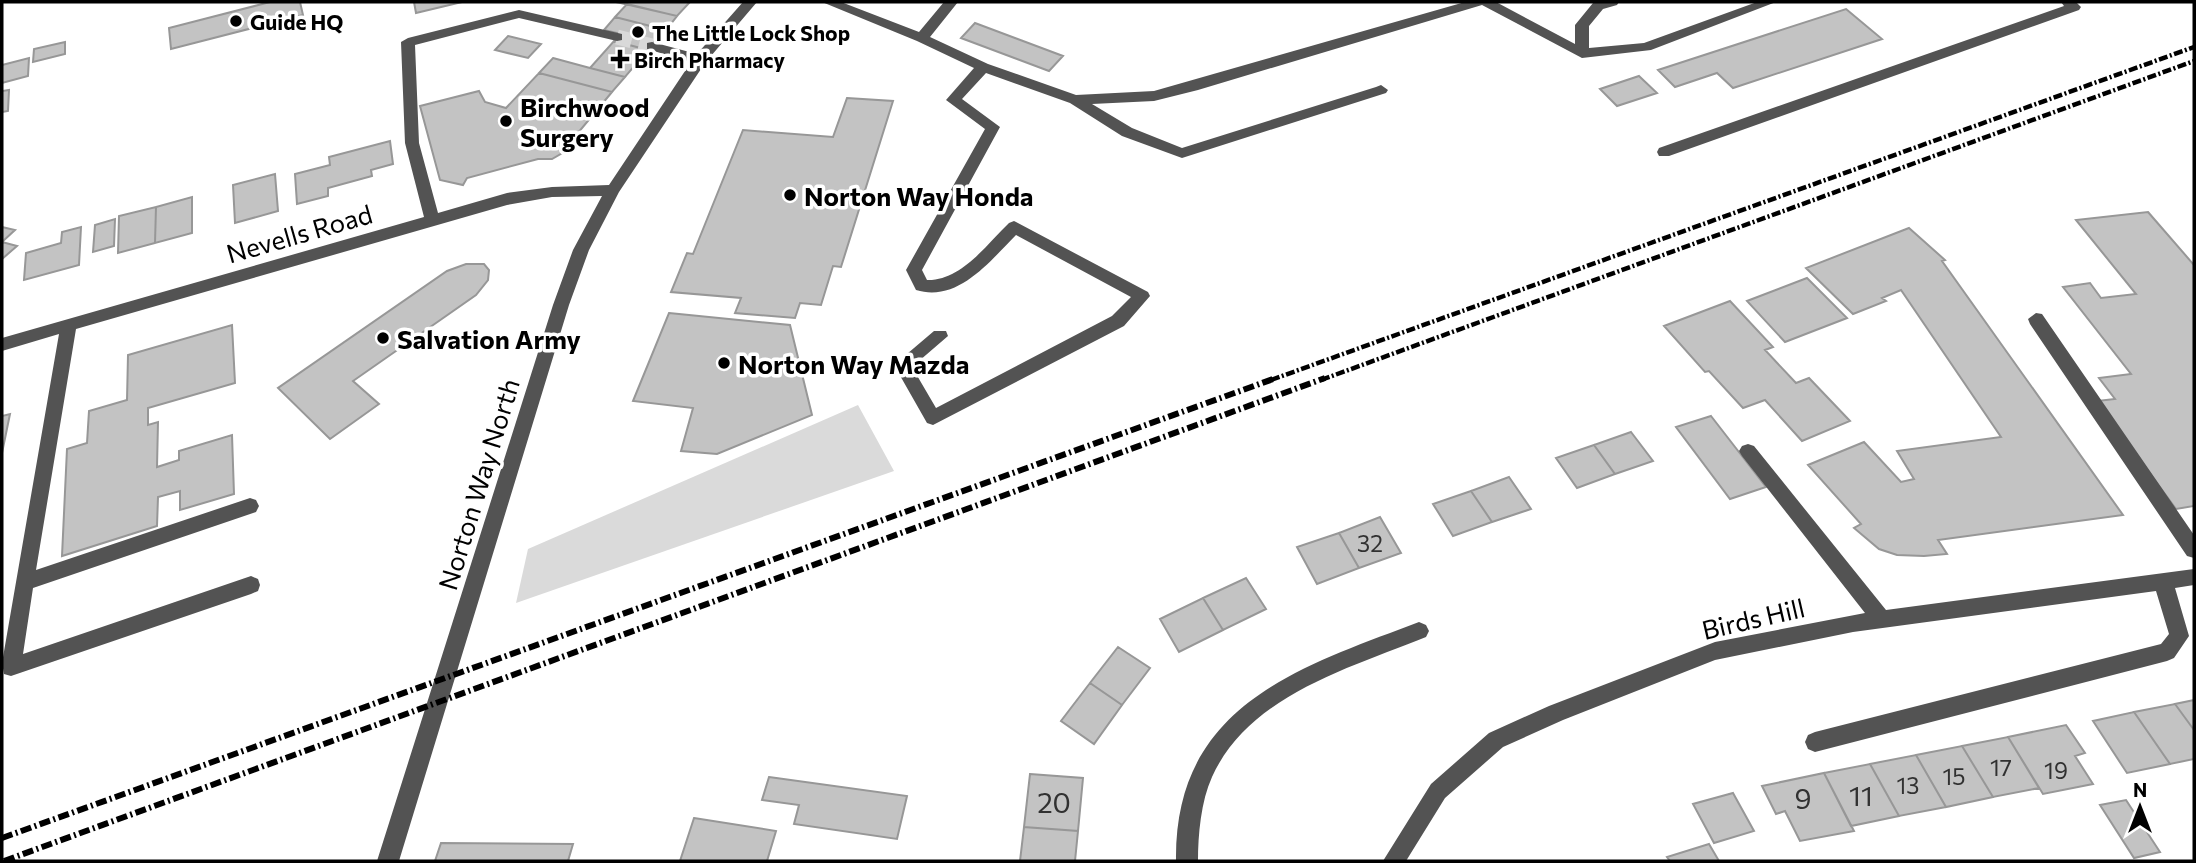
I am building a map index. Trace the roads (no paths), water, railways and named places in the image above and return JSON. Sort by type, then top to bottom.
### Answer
[{"type":"street","points":[[829,2],[922,38],[983,67],[1075,100],[1127,132],[1182,153],[1381,90]]},
{"type":"street","points":[[922,38],[951,2]]},
{"type":"street","points":[[1075,100],[1154,96],[1479,2]]},
{"type":"street","points":[[1486,2],[1582,53],[1646,47],[1769,2]]},
{"type":"street","points":[[1582,53],[1582,25],[1598,6],[1612,2]]},
{"type":"street","points":[[1664,152],[2074,7],[2068,2]]},
{"type":"street","name":"Norton Way North","points":[[388,861],[561,305],[581,250],[613,190],[700,60],[746,3]]},
{"type":"street","points":[[432,220],[412,143],[408,42],[519,14],[617,37]]},
{"type":"street","points":[[652,46],[700,60]]},
{"type":"street","points":[[940,336],[902,365],[933,418],[1118,321],[1142,296],[1014,227],[956,282],[934,288],[922,286],[914,270],[993,127],[953,100],[983,67]]},
{"type":"street","name":"Nevells Road","points":[[2,344],[507,199],[552,192],[613,190]]},
{"type":"street","points":[[2036,319],[2194,550]]},
{"type":"street","points":[[69,324],[10,667],[251,585]]},
{"type":"street","points":[[1748,451],[1882,619]]},
{"type":"street","points":[[24,582],[250,506]]},
{"type":"street","name":"Birds Hill","points":[[1394,861],[1438,791],[1496,740],[1556,713],[1715,650],[1882,619],[2194,577]]},
{"type":"street","points":[[1815,742],[2167,652],[2179,636],[2162,580]]},
{"type":"street","points":[[1187,861],[1203,772],[1219,744],[1244,718],[1276,692],[1301,679],[1419,631]]},
{"type":"tunnel","points":[[617,37],[652,46]]},
{"type":"railway","points":[[1271,380],[2194,47]]},
{"type":"railway","points":[[1321,380],[2194,61]]},
{"type":"railway","points":[[2,838],[1276,378]]},
{"type":"railway","points":[[4,861],[1325,378]]},
{"type":"place","name":"Guide HQ","points":[[236,21]]},
{"type":"place","name":"The Little Lock Shop","points":[[638,32]]},
{"type":"place","name":"Birch Pharmacy","points":[[620,59]]},
{"type":"place","name":"Birchwood Surgery","points":[[506,121]]},
{"type":"place","name":"Norton Way Honda","points":[[790,195]]},
{"type":"place","name":"Salvation Army","points":[[383,338]]},
{"type":"place","name":"Norton Way Mazda","points":[[724,363]]}]
